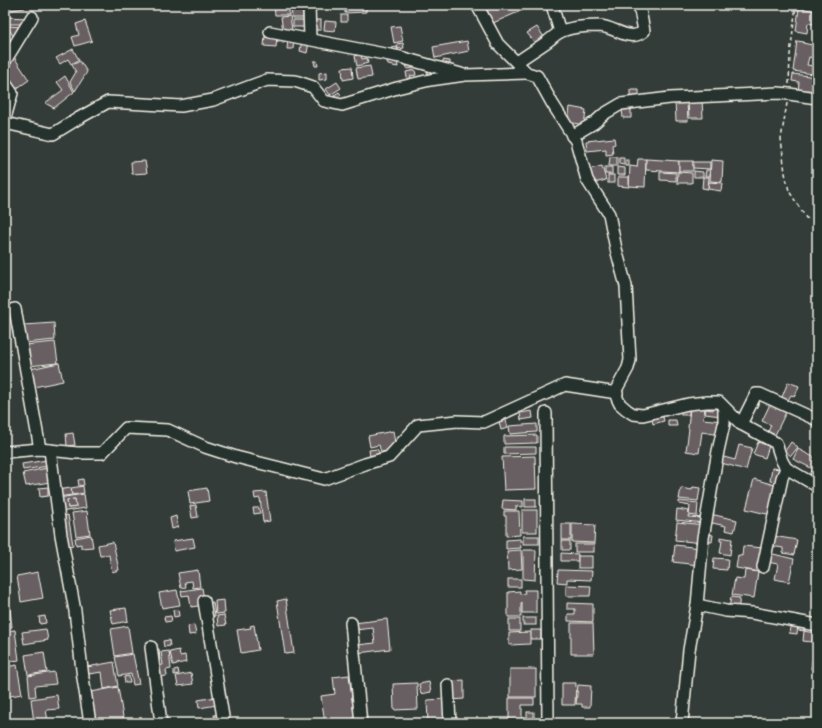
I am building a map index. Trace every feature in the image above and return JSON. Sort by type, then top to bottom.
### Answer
[{"type":"street","points":[[309,5],[310,39]]},
{"type":"street","points":[[477,5],[498,44],[527,73]]},
{"type":"street","points":[[552,5],[560,32]]},
{"type":"street","points":[[517,62],[560,32],[570,29],[601,26],[630,36],[640,34],[644,31],[639,5]]},
{"type":"street","points":[[5,61],[32,16]]},
{"type":"street","points":[[270,32],[400,57],[465,75]]},
{"type":"street","points":[[5,123],[53,134],[108,102],[181,106],[213,100],[267,80],[295,81],[313,87],[324,101],[342,105],[397,88],[430,80],[465,75],[527,73],[537,76],[576,141],[587,180],[609,214],[616,249],[626,286],[630,360],[628,368],[616,390],[617,398],[620,404],[633,414],[643,415],[688,404],[719,402],[741,424],[776,443],[786,468],[817,486]]},
{"type":"street","points":[[5,83],[12,92],[5,118]]},
{"type":"street","points":[[572,136],[621,104],[670,98],[778,93],[817,98]]},
{"type":"street","points":[[15,309],[45,449],[75,611],[90,723]]},
{"type":"street","points":[[5,452],[45,449],[77,453],[102,453],[126,428],[168,430],[206,447],[236,458],[324,479],[389,457],[418,425],[456,421],[484,422],[565,385],[617,393]]},
{"type":"street","points":[[741,424],[756,394],[760,394],[817,420]]},
{"type":"street","points":[[682,723],[689,650],[697,605],[703,538],[724,424],[724,408]]},
{"type":"street","points":[[546,413],[548,723]]},
{"type":"street","points":[[763,567],[782,478],[786,468]]},
{"type":"street","points":[[204,601],[224,723]]},
{"type":"street","points":[[697,605],[817,625]]},
{"type":"street","points":[[351,622],[361,723]]},
{"type":"street","points":[[151,647],[162,723]]},
{"type":"street","points":[[448,685],[450,723]]},
{"type":"path","points":[[796,5],[790,55],[789,94],[781,139],[785,173],[789,191],[806,218],[817,221]]},
{"type":"building","points":[[5,5],[23,5],[25,8],[5,11]]},
{"type":"building","points":[[274,5],[289,5],[289,15],[275,15]]},
{"type":"building","points":[[291,5],[307,5],[307,12],[303,12],[303,18],[292,18]]},
{"type":"building","points":[[345,5],[366,5],[366,12],[345,13]]},
{"type":"building","points":[[492,5],[521,5],[523,10],[493,23],[486,8]]},
{"type":"building","points":[[799,8],[817,11],[817,25],[808,23],[807,33],[796,31]]},
{"type":"building","points":[[341,15],[347,15],[347,22],[341,22]]},
{"type":"building","points":[[290,16],[292,30],[283,31],[281,17]]},
{"type":"building","points":[[5,17],[28,18],[24,24],[5,24]]},
{"type":"building","points":[[293,20],[305,20],[306,27],[293,27]]},
{"type":"building","points":[[314,20],[321,20],[321,30],[314,30]]},
{"type":"building","points":[[85,21],[92,41],[75,46],[72,37],[79,35],[76,24]]},
{"type":"building","points":[[325,21],[336,22],[335,31],[324,30]]},
{"type":"building","points":[[7,26],[23,27],[18,36],[13,36]]},
{"type":"building","points":[[400,26],[403,41],[394,43],[391,27]]},
{"type":"building","points":[[537,27],[544,37],[535,43],[527,33]]},
{"type":"building","points":[[265,36],[277,37],[276,47],[264,46]]},
{"type":"building","points":[[278,36],[285,37],[284,43],[277,42]]},
{"type":"building","points":[[288,38],[294,38],[293,49],[287,49]]},
{"type":"building","points":[[302,40],[309,42],[307,53],[300,51]]},
{"type":"building","points":[[467,41],[469,51],[435,58],[433,47]]},
{"type":"building","points":[[797,41],[816,46],[815,58],[809,57],[807,65],[814,66],[813,74],[793,71]]},
{"type":"building","points":[[403,43],[404,48],[398,49],[397,44]]},
{"type":"building","points":[[397,47],[398,52],[392,53],[391,48]]},
{"type":"building","points":[[73,49],[79,60],[71,64],[68,59],[60,64],[56,58]]},
{"type":"building","points":[[12,54],[29,80],[16,89],[5,72],[5,65]]},
{"type":"building","points":[[361,54],[362,59],[367,58],[368,63],[357,66],[355,56]]},
{"type":"building","points":[[386,57],[397,60],[398,67],[388,65]]},
{"type":"building","points":[[443,60],[450,61],[450,66],[443,65]]},
{"type":"building","points":[[80,61],[87,72],[75,91],[70,82],[76,72],[72,65]]},
{"type":"building","points":[[314,61],[317,61],[318,66],[315,66]]},
{"type":"building","points":[[414,62],[415,68],[407,69],[406,63]]},
{"type":"building","points":[[370,66],[372,77],[358,79],[356,68]]},
{"type":"building","points":[[352,67],[353,78],[343,80],[342,68]]},
{"type":"building","points":[[433,69],[434,74],[428,75],[427,70]]},
{"type":"building","points":[[415,70],[416,75],[410,76],[412,82],[408,83],[406,72]]},
{"type":"building","points":[[327,72],[327,79],[319,80],[319,73]]},
{"type":"building","points":[[793,74],[817,77],[817,88],[813,87],[812,94],[798,92],[799,82],[792,81]]},
{"type":"building","points":[[65,76],[74,92],[54,108],[45,103],[63,90],[57,82]]},
{"type":"building","points":[[337,82],[341,88],[330,95],[326,89]]},
{"type":"building","points":[[630,90],[639,90],[639,99],[630,100]]},
{"type":"building","points":[[339,92],[341,95],[335,98],[334,95]]},
{"type":"building","points":[[702,100],[703,118],[689,118],[688,101]]},
{"type":"building","points":[[675,101],[687,101],[688,121],[676,121]]},
{"type":"building","points":[[570,107],[586,110],[584,125],[568,122]]},
{"type":"building","points":[[631,108],[631,118],[623,118],[622,109]]},
{"type":"building","points":[[614,138],[615,144],[612,145],[613,154],[606,155],[606,149],[587,151],[586,141]]},
{"type":"building","points":[[610,157],[617,157],[617,166],[609,166]]},
{"type":"building","points":[[619,158],[624,158],[624,165],[619,164]]},
{"type":"building","points":[[638,159],[646,159],[645,187],[629,186],[630,166],[637,167]]},
{"type":"building","points":[[646,159],[679,161],[679,172],[646,170]]},
{"type":"building","points":[[626,160],[629,160],[629,166],[626,166]]},
{"type":"building","points":[[711,160],[723,161],[722,182],[710,181]]},
{"type":"building","points":[[145,161],[147,173],[132,174],[131,162]]},
{"type":"building","points":[[679,161],[693,161],[693,171],[679,171]]},
{"type":"building","points":[[693,162],[710,162],[710,169],[693,168]]},
{"type":"building","points":[[602,166],[606,180],[594,183],[590,169]]},
{"type":"building","points":[[605,167],[612,167],[612,174],[605,174]]},
{"type":"building","points":[[617,167],[625,168],[625,175],[617,175]]},
{"type":"building","points":[[706,170],[710,170],[710,176],[705,176]]},
{"type":"building","points":[[694,171],[703,172],[703,177],[694,177]]},
{"type":"building","points":[[660,172],[676,173],[676,181],[660,180]]},
{"type":"building","points":[[678,172],[692,173],[692,183],[677,183]]},
{"type":"building","points":[[608,175],[614,175],[614,183],[608,183]]},
{"type":"building","points":[[618,177],[629,177],[629,187],[618,186]]},
{"type":"building","points":[[703,177],[709,177],[708,189],[702,188]]},
{"type":"building","points":[[709,182],[722,183],[721,191],[708,189]]},
{"type":"building","points":[[54,323],[55,340],[25,343],[24,325]]},
{"type":"building","points":[[55,342],[58,363],[28,366],[25,345]]},
{"type":"building","points":[[59,363],[63,381],[34,387],[30,369]]},
{"type":"building","points":[[788,382],[799,386],[795,396],[791,395],[788,400],[795,403],[793,407],[780,402]]},
{"type":"building","points":[[771,402],[787,410],[775,435],[768,432],[771,425],[762,421]]},
{"type":"building","points":[[681,406],[689,406],[689,415],[681,415]]},
{"type":"building","points":[[714,406],[722,407],[721,416],[705,414],[706,409],[713,410]]},
{"type":"building","points":[[700,407],[705,408],[703,419],[722,421],[720,435],[702,432],[699,453],[686,451],[690,408],[700,409]]},
{"type":"building","points":[[532,411],[533,418],[521,420],[520,413]]},
{"type":"building","points":[[662,413],[664,421],[653,424],[652,419],[655,419],[654,415]]},
{"type":"building","points":[[506,420],[508,428],[501,430],[499,422]]},
{"type":"building","points":[[668,420],[676,420],[677,426],[668,426]]},
{"type":"building","points":[[537,424],[537,432],[510,434],[509,426]]},
{"type":"building","points":[[393,431],[395,443],[387,451],[381,452],[379,445],[370,447],[368,436]]},
{"type":"building","points":[[73,433],[75,445],[67,446],[66,434]]},
{"type":"building","points":[[537,435],[537,443],[504,444],[504,436]]},
{"type":"building","points":[[758,442],[769,446],[765,458],[753,454]]},
{"type":"building","points":[[791,442],[798,447],[791,456],[785,451]]},
{"type":"building","points":[[739,445],[752,448],[746,470],[718,462],[720,456],[735,460]]},
{"type":"building","points":[[504,447],[536,447],[536,453],[504,454]]},
{"type":"building","points":[[377,449],[380,454],[370,456],[369,450]]},
{"type":"building","points":[[798,449],[817,459],[817,470],[815,470],[810,479],[808,478],[813,469],[793,459]]},
{"type":"building","points":[[535,456],[536,489],[504,490],[502,457]]},
{"type":"building","points":[[47,460],[48,466],[23,470],[22,464]]},
{"type":"building","points":[[47,468],[50,482],[26,486],[23,473]]},
{"type":"building","points":[[772,468],[781,469],[779,483],[770,481]]},
{"type":"building","points":[[83,479],[84,485],[79,486],[78,480]]},
{"type":"building","points":[[754,479],[778,486],[771,515],[746,509]]},
{"type":"building","points":[[83,486],[84,493],[72,495],[71,488]]},
{"type":"building","points":[[48,487],[48,496],[40,497],[39,488]]},
{"type":"building","points":[[693,487],[700,488],[698,501],[679,499],[681,488],[692,490]]},
{"type":"building","points":[[71,488],[72,495],[58,497],[57,490]]},
{"type":"building","points":[[207,488],[209,501],[190,504],[188,491]]},
{"type":"building","points":[[266,492],[270,521],[263,522],[260,498],[255,499],[254,493]]},
{"type":"building","points":[[84,494],[86,508],[60,512],[58,498]],"holes":[[[75,499],[76,507],[68,508],[67,500]]]},
{"type":"building","points":[[75,499],[76,507],[68,508],[67,500]]},
{"type":"building","points":[[525,499],[536,499],[536,507],[525,507]]},
{"type":"building","points":[[503,500],[523,501],[523,507],[516,506],[516,510],[502,509]]},
{"type":"building","points":[[679,501],[698,503],[697,516],[689,515],[690,506],[679,504]]},
{"type":"building","points":[[196,505],[198,517],[192,518],[190,506]]},
{"type":"building","points":[[253,508],[259,508],[260,513],[254,514]]},
{"type":"building","points":[[677,509],[689,511],[688,517],[705,518],[704,523],[676,520]]},
{"type":"building","points":[[522,510],[537,510],[537,532],[522,532]]},
{"type":"building","points":[[87,511],[90,534],[76,536],[72,513]]},
{"type":"building","points":[[504,511],[519,511],[520,535],[506,536],[506,516],[504,516]]},
{"type":"building","points":[[710,514],[737,520],[734,532],[725,530],[726,526],[708,522]]},
{"type":"building","points":[[68,515],[73,545],[65,547],[60,517]]},
{"type":"building","points":[[176,516],[178,527],[172,529],[170,518]]},
{"type":"building","points":[[677,522],[704,525],[702,543],[675,540]]},
{"type":"building","points":[[562,524],[571,524],[571,540],[562,540]]},
{"type":"building","points":[[572,524],[595,525],[594,543],[572,542]]},
{"type":"building","points":[[705,533],[713,535],[712,542],[704,541]]},
{"type":"building","points":[[91,535],[93,547],[81,548],[81,544],[76,545],[75,538]]},
{"type":"building","points":[[523,536],[539,536],[539,544],[523,544]]},
{"type":"building","points":[[773,536],[797,540],[794,555],[783,553],[783,548],[771,546]]},
{"type":"building","points":[[720,537],[732,539],[730,555],[720,553],[722,541],[720,541]]},
{"type":"building","points":[[193,538],[195,547],[174,551],[173,541]]},
{"type":"building","points":[[520,539],[521,548],[506,549],[506,540]]},
{"type":"building","points":[[562,541],[570,541],[570,550],[562,550]]},
{"type":"building","points":[[113,542],[119,570],[112,572],[109,555],[100,556],[98,545]]},
{"type":"building","points":[[575,544],[594,544],[594,552],[575,552]]},
{"type":"building","points":[[675,545],[700,548],[698,565],[673,562]]},
{"type":"building","points":[[743,546],[763,548],[761,572],[736,568],[738,555],[742,556]]},
{"type":"building","points":[[521,550],[522,569],[508,570],[507,551]]},
{"type":"building","points":[[523,550],[536,550],[535,580],[523,579]]},
{"type":"building","points":[[561,553],[578,554],[578,561],[561,561]]},
{"type":"building","points":[[769,553],[794,559],[789,582],[775,579],[778,564],[767,562]]},
{"type":"building","points":[[578,556],[592,556],[592,568],[578,568]]},
{"type":"building","points":[[714,558],[728,559],[727,570],[713,569]]},
{"type":"building","points":[[198,570],[200,587],[193,588],[192,581],[185,582],[186,587],[181,588],[178,573]]},
{"type":"building","points":[[558,570],[592,571],[591,580],[567,579],[567,583],[557,582]]},
{"type":"building","points":[[745,570],[758,572],[754,598],[732,595],[735,578],[744,579]]},
{"type":"building","points":[[38,572],[43,598],[21,602],[17,576]]},
{"type":"building","points":[[5,576],[8,599],[5,600]]},
{"type":"building","points":[[508,579],[521,579],[521,587],[508,587]]},
{"type":"building","points":[[566,585],[591,586],[590,596],[566,596]]},
{"type":"building","points":[[202,588],[205,605],[191,607],[189,595],[182,596],[181,591]]},
{"type":"building","points":[[177,590],[180,605],[162,608],[159,593]]},
{"type":"building","points":[[524,590],[536,590],[536,613],[522,613],[522,603],[521,617],[508,617],[508,592],[520,591],[520,594],[525,593]]},
{"type":"building","points":[[731,597],[740,598],[738,609],[729,608]]},
{"type":"building","points":[[286,599],[294,653],[285,654],[277,601]]},
{"type":"building","points":[[224,600],[225,613],[216,614],[215,601]]},
{"type":"building","points":[[9,601],[12,627],[5,628],[5,602]]},
{"type":"building","points":[[213,602],[215,616],[208,617],[206,603]]},
{"type":"building","points":[[567,603],[593,604],[593,622],[568,621],[568,614],[575,614],[575,609],[567,609]]},
{"type":"building","points":[[126,608],[128,621],[113,624],[110,610]]},
{"type":"building","points":[[178,609],[179,616],[174,617],[173,610]]},
{"type":"building","points":[[224,615],[226,625],[218,626],[217,616]]},
{"type":"building","points":[[45,616],[46,623],[40,624],[39,617]]},
{"type":"building","points":[[171,616],[172,621],[165,622],[164,617]]},
{"type":"building","points":[[523,618],[536,618],[536,625],[523,625]]},
{"type":"building","points":[[387,619],[390,649],[358,653],[357,645],[375,643],[373,628],[355,630],[354,623]]},
{"type":"building","points":[[509,619],[520,619],[520,631],[509,631]]},
{"type":"building","points":[[571,623],[593,623],[594,654],[571,654]]},
{"type":"building","points":[[791,623],[798,624],[797,634],[789,633]]},
{"type":"building","points":[[799,624],[806,625],[805,631],[798,630]]},
{"type":"building","points":[[194,625],[196,634],[189,635],[188,626]]},
{"type":"building","points":[[254,625],[258,650],[241,653],[237,630],[251,628],[250,626]]},
{"type":"building","points":[[128,626],[132,653],[115,656],[111,629]]},
{"type":"building","points":[[46,629],[48,640],[24,644],[22,632]]},
{"type":"building","points":[[15,630],[19,660],[5,662],[5,631]]},
{"type":"building","points":[[531,630],[541,630],[541,639],[531,639]]},
{"type":"building","points":[[804,631],[814,633],[812,642],[803,641]]},
{"type":"building","points":[[530,632],[530,644],[509,645],[509,633]]},
{"type":"building","points":[[814,634],[817,634],[817,646],[813,646]]},
{"type":"building","points":[[169,640],[170,646],[164,647],[163,641]]},
{"type":"building","points":[[814,647],[817,647],[817,670],[811,669]]},
{"type":"building","points":[[159,649],[160,660],[156,661],[155,650]]},
{"type":"building","points":[[179,650],[180,656],[185,655],[186,662],[173,665],[170,652]]},
{"type":"building","points":[[169,651],[171,669],[166,670],[167,676],[157,677],[155,666],[163,665],[161,652]]},
{"type":"building","points":[[44,652],[47,672],[28,675],[25,655]]},
{"type":"building","points":[[133,654],[139,684],[133,685],[131,674],[119,676],[115,657]]},
{"type":"building","points":[[114,662],[118,686],[104,689],[102,672],[89,674],[87,667]]},
{"type":"building","points":[[17,665],[22,694],[5,697],[5,690],[10,690],[6,667]]},
{"type":"building","points":[[178,669],[179,674],[174,675],[174,670]]},
{"type":"building","points":[[510,669],[536,669],[536,697],[510,697]]},
{"type":"building","points":[[54,672],[56,684],[35,686],[36,696],[30,697],[28,676]]},
{"type":"building","points":[[191,673],[193,684],[178,686],[176,676]]},
{"type":"building","points":[[349,675],[355,723],[325,723],[321,696],[335,694],[333,677]]},
{"type":"building","points":[[129,676],[130,683],[125,683],[124,677]]},
{"type":"building","points":[[464,680],[464,699],[450,700],[450,681]]},
{"type":"building","points":[[429,682],[431,692],[421,694],[419,684]]},
{"type":"building","points":[[417,683],[418,709],[394,710],[393,684]]},
{"type":"building","points":[[562,683],[576,683],[575,705],[562,705]]},
{"type":"building","points":[[578,685],[591,686],[590,707],[582,707],[582,704],[576,704]]},
{"type":"building","points":[[118,687],[124,723],[96,723],[91,692]]},
{"type":"building","points":[[57,695],[59,709],[46,710],[48,721],[34,723],[31,699]]},
{"type":"building","points":[[216,697],[217,705],[199,708],[198,700]]},
{"type":"building","points":[[509,698],[534,698],[534,705],[522,705],[522,723],[509,723]]},
{"type":"building","points":[[445,699],[446,723],[428,723],[427,700]]},
{"type":"building","points":[[527,712],[534,712],[534,720],[527,720]]},
{"type":"building","points":[[221,714],[223,723],[215,723],[214,715]]},
{"type":"building","points":[[420,719],[420,723],[396,723],[396,720]]}]
